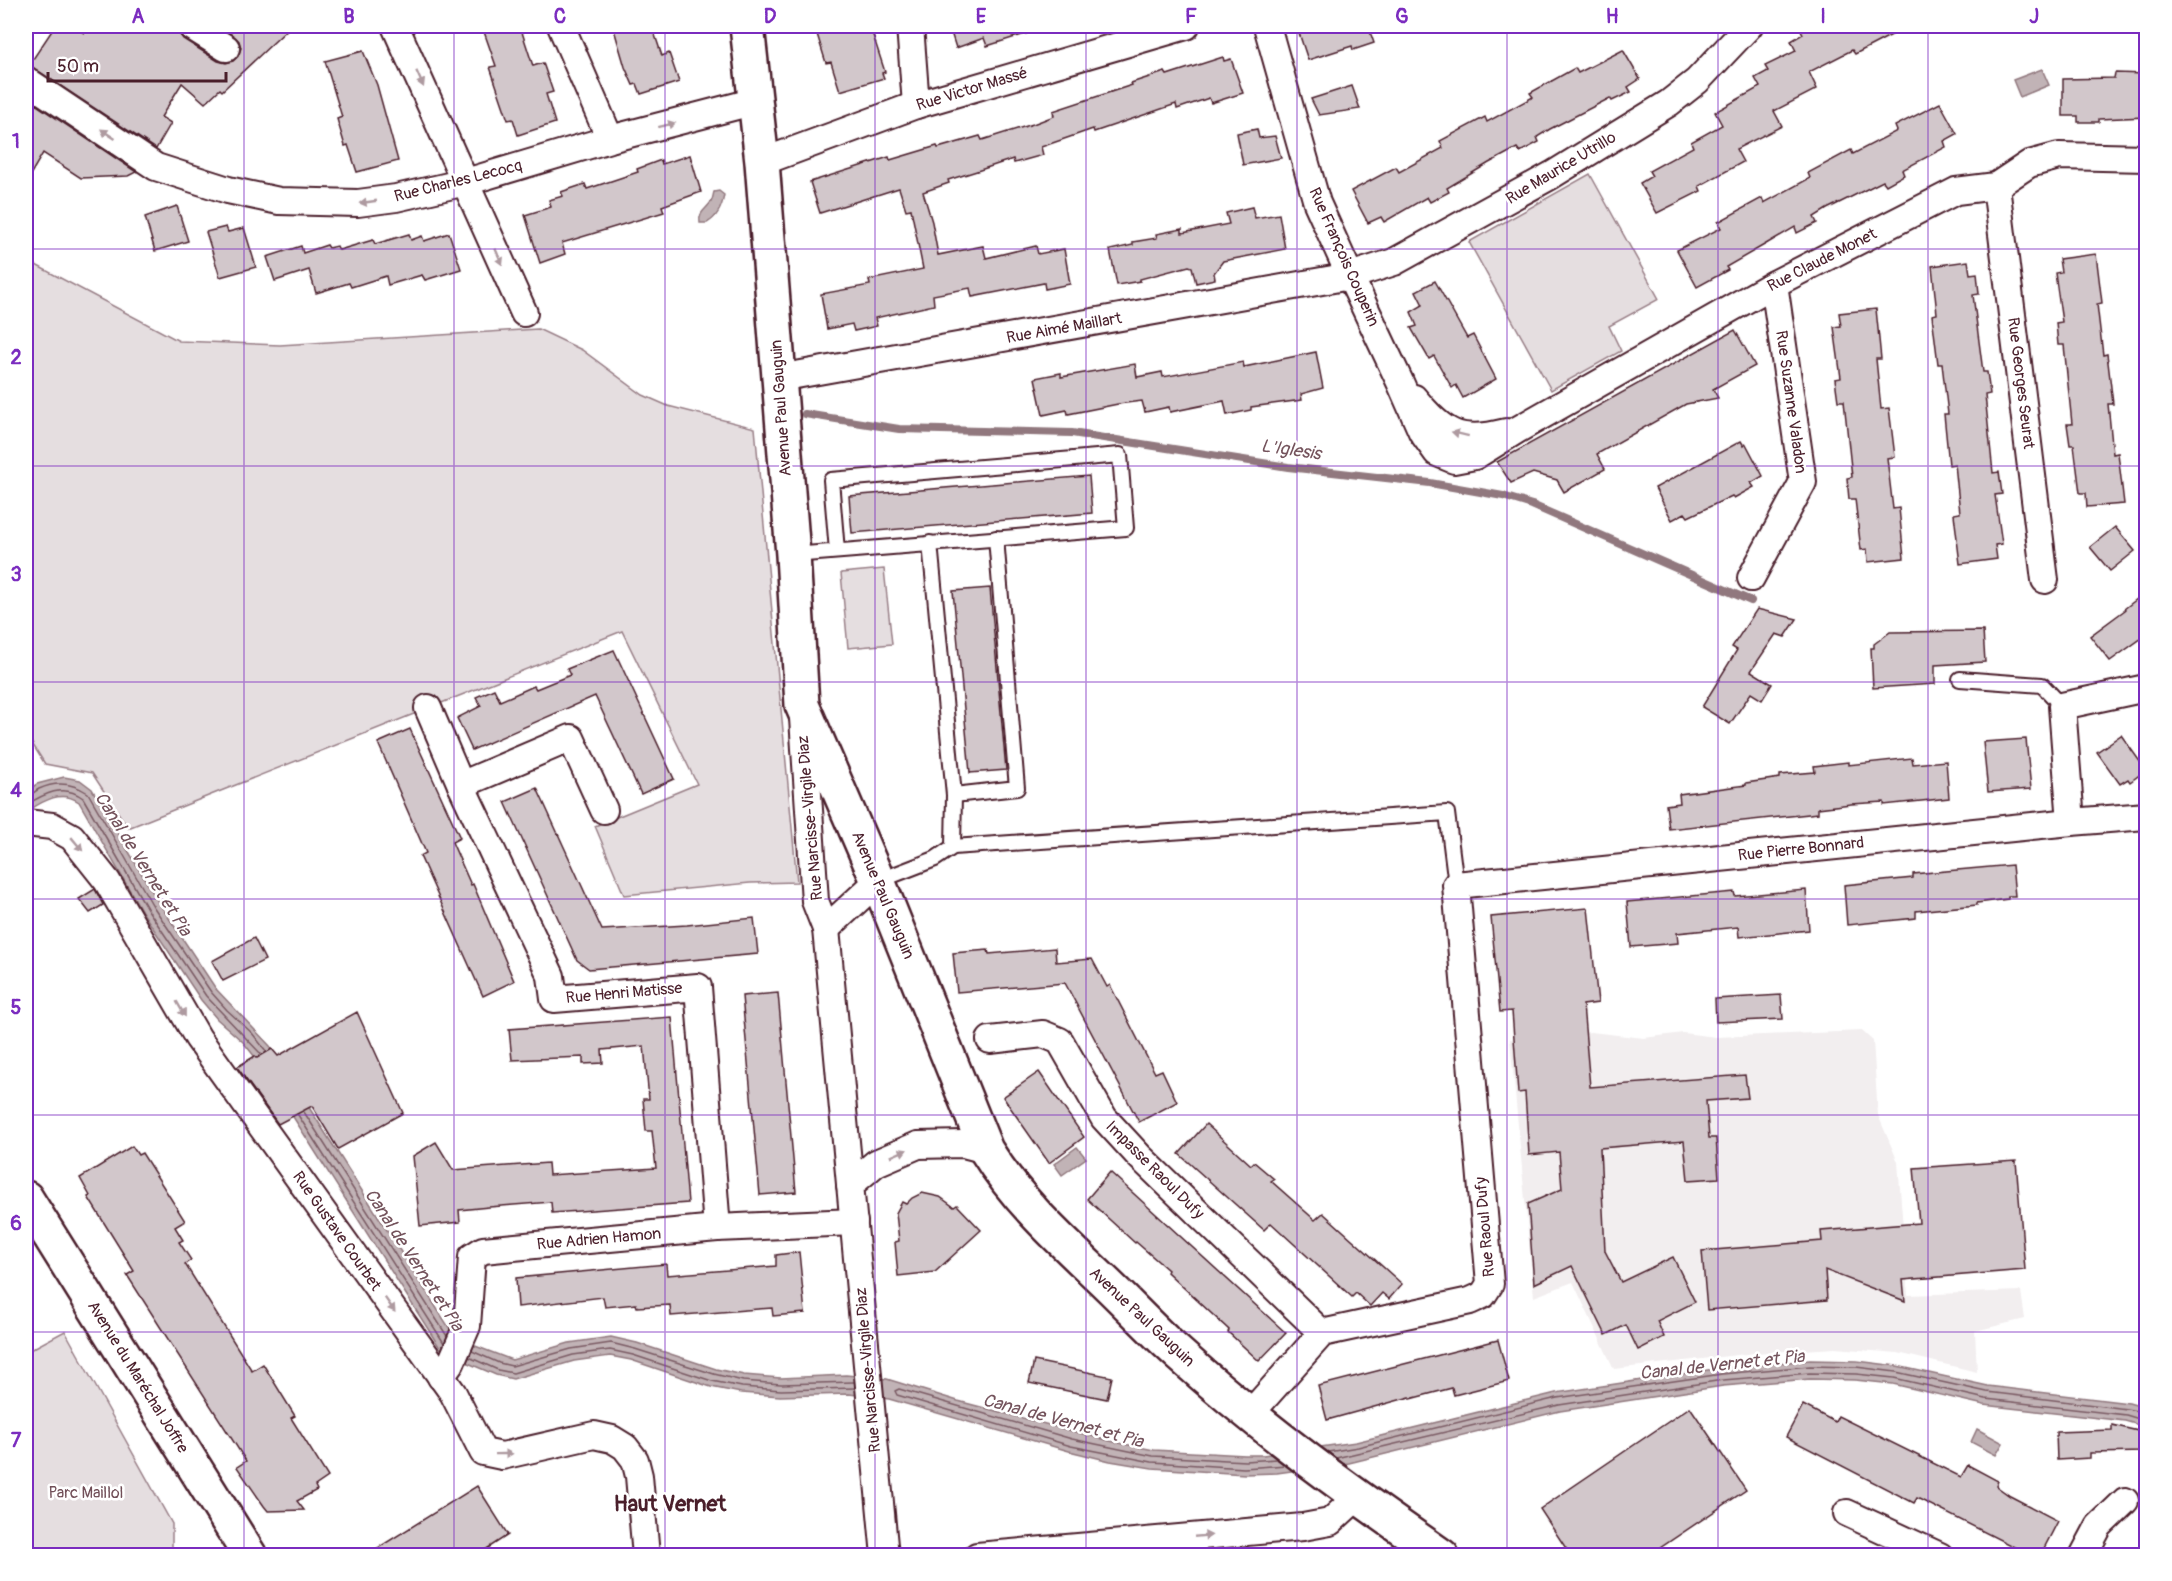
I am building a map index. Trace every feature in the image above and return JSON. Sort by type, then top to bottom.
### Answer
[{"type":"street","points":[[191,26],[226,48]]},
{"type":"street","points":[[395,26],[524,313]]},
{"type":"street","points":[[561,26],[610,139]]},
{"type":"street","name":"Avenue Paul Gauguin","points":[[747,26],[762,162],[793,555],[802,705],[878,881],[986,1150],[1004,1179],[1036,1216],[1179,1354],[1250,1414],[1357,1497],[1442,1556]]},
{"type":"street","points":[[910,26],[916,105]]},
{"type":"street","name":"Rue Victor Massé","points":[[762,162],[916,105],[1186,26]]},
{"type":"street","name":"Rue François Couperin","points":[[1268,26],[1317,202],[1401,381],[1433,421],[1456,435],[1483,438],[1517,430]]},
{"type":"street","name":"Rue Maurice Utrillo","points":[[1350,276],[1394,262],[1552,175],[1669,103],[1697,81],[1749,26]]},
{"type":"street","name":"Rue Charles Lecocq","points":[[26,80],[156,166],[228,190],[279,201],[358,203],[396,198],[466,182],[610,139],[756,101]]},
{"type":"street","name":"Rue Claude Monet","points":[[1517,430],[1774,284],[1956,191],[1996,186],[2029,164],[2059,156],[2146,158]]},
{"type":"street","name":"Rue Georges Seurat","points":[[1996,186],[2045,580]]},
{"type":"street","name":"Rue Aimé Maillart","points":[[779,378],[1350,276]]},
{"type":"street","name":"Rue Suzanne Valadon","points":[[1751,578],[1803,482],[1774,284]]},
{"type":"street","points":[[2071,822],[2062,706],[2146,688]]},
{"type":"street","name":"Rue Narcisse-Virgile Diaz","points":[[802,705],[815,901],[826,929],[885,1556]]},
{"type":"street","name":"Rue Henri Matisse","points":[[428,708],[461,785],[551,976],[554,999],[698,987],[717,1228]]},
{"type":"street","points":[[461,785],[571,738],[604,810]]},
{"type":"street","name":"Rue Pierre Bonnard","points":[[1456,885],[2146,816]]},
{"type":"street","name":"Rue Gustave Courbet","points":[[26,824],[52,826],[72,837],[107,881],[198,1038],[446,1370],[453,1394],[483,1452],[502,1456],[594,1436],[612,1439],[625,1447],[635,1460],[639,1476],[646,1556]]},
{"type":"street","name":"Rue Narcisse-Virgile Diaz","points":[[826,929],[878,881]]},
{"type":"street","name":"Rue Raoul Dufy","points":[[1322,1333],[1470,1300],[1483,1295],[1490,1284],[1456,885]]},
{"type":"street","name":"Impasse Raoul Dufy","points":[[990,1040],[1043,1035],[1060,1041],[1104,1118],[1139,1156],[1322,1333]]},
{"type":"street","points":[[850,1185],[876,1163],[918,1145],[963,1144],[986,1150]]},
{"type":"street","name":"Avenue du Maréchal Joffre","points":[[26,1198],[250,1556]]},
{"type":"street","name":"Rue Adrien Hamon","points":[[446,1370],[466,1326],[472,1257],[483,1250],[717,1228],[854,1222]]},
{"type":"street","points":[[1250,1414],[1322,1333]]},
{"type":"street","points":[[977,1556],[1303,1527],[1330,1522],[1357,1497]]},
{"type":"street","points":[[2083,1556],[2099,1526],[2125,1501]]},
{"type":"street","points":[[1847,1513],[1940,1556]]},
{"type":"lane","points":[[793,555],[1126,528],[1120,455],[831,480],[837,550]]},
{"type":"lane","points":[[954,795],[1017,788],[996,538]]},
{"type":"lane","points":[[930,543],[954,795],[953,847]]},
{"type":"lane","points":[[1960,679],[2042,685],[2062,706]]},
{"type":"lane","points":[[878,881],[935,858],[953,847],[1447,813],[1456,885]]},
{"type":"shaded area","points":[[1862,1031],[1873,1041],[1878,1115],[1898,1162],[1908,1295],[2021,1291],[2025,1319],[1975,1331],[1977,1372],[1898,1353],[1835,1348],[1755,1353],[1614,1369],[1573,1282],[1534,1297],[1510,1039],[1591,1032],[1644,1038],[1683,1033],[1716,1037]]},
{"type":"green space","points":[[1590,174],[1659,299],[1609,326],[1621,351],[1551,390],[1469,242]]},
{"type":"green space","points":[[26,263],[34,264],[179,341],[280,345],[538,329],[582,350],[643,395],[668,406],[755,428],[797,882],[750,883],[624,895],[595,826],[697,784],[622,631],[128,828],[92,773],[45,764],[26,734]]},
{"type":"green space","points":[[884,569],[892,644],[848,648],[841,573]]},
{"type":"green space","name":"Parc Maillol","points":[[65,1331],[172,1524],[172,1555],[26,1555],[26,1352]]},
{"type":"water","points":[[2042,69],[2049,85],[2020,97],[2013,80]]},
{"type":"water","points":[[719,191],[724,195],[719,211],[707,223],[700,223],[701,214],[711,202],[714,192]]},
{"type":"water","points":[[64,777],[80,780],[92,789],[159,903],[216,989],[270,1046],[453,1334],[470,1344],[512,1360],[569,1343],[611,1337],[637,1343],[716,1369],[744,1375],[781,1378],[846,1375],[887,1379],[958,1401],[1114,1442],[1154,1450],[1245,1455],[1263,1455],[1356,1442],[1556,1393],[1721,1368],[1810,1360],[1857,1361],[1897,1366],[1988,1386],[2129,1403],[2146,1408],[2146,1427],[2125,1421],[1984,1405],[1893,1384],[1810,1379],[1723,1386],[1560,1411],[1349,1463],[1277,1473],[1245,1474],[1152,1468],[1110,1461],[889,1399],[849,1394],[780,1396],[741,1393],[711,1387],[631,1360],[610,1356],[574,1361],[513,1379],[496,1375],[440,1348],[255,1057],[201,1000],[143,913],[79,802],[65,797],[51,798],[26,812],[26,791],[37,784]]},
{"type":"water","points":[[1077,1147],[1086,1158],[1062,1175],[1054,1164]]},
{"type":"water","points":[[1977,1429],[2003,1443],[1996,1455],[1971,1442]]},
{"type":"building","points":[[55,26],[73,26],[84,33],[89,26],[176,26],[183,39],[218,61],[226,63],[238,56],[241,48],[234,36],[218,26],[291,26],[222,91],[220,89],[205,103],[182,83],[161,117],[171,123],[156,149],[29,65]]},
{"type":"building","points":[[482,26],[520,26],[533,66],[543,63],[553,92],[546,94],[555,123],[518,135],[513,119],[508,120],[490,67],[496,66]]},
{"type":"building","points":[[613,26],[652,26],[662,56],[669,53],[679,82],[641,94],[637,84],[633,85],[625,67]]},
{"type":"building","points":[[844,26],[870,26],[885,72],[882,73],[884,78],[840,91],[831,62],[826,63],[817,34]]},
{"type":"building","points":[[949,26],[1038,26],[1038,30],[987,46],[984,38],[956,48]]},
{"type":"building","points":[[1312,26],[1368,26],[1374,43],[1353,50],[1352,46],[1308,60],[1298,30]]},
{"type":"building","points":[[1799,26],[1909,26],[1855,54],[1852,50],[1809,72],[1817,89],[1774,111],[1782,126],[1736,149],[1743,162],[1699,186],[1701,191],[1657,213],[1640,183],[1652,176],[1649,171],[1693,147],[1691,142],[1722,125],[1715,112],[1760,87],[1755,78],[1768,71],[1765,66],[1796,51],[1791,41],[1803,34]]},
{"type":"building","points":[[1623,50],[1640,79],[1628,87],[1631,92],[1612,101],[1610,98],[1550,129],[1537,137],[1539,142],[1520,152],[1517,148],[1489,163],[1447,188],[1449,192],[1430,202],[1427,197],[1384,222],[1381,217],[1368,223],[1351,191],[1396,167],[1399,172],[1443,148],[1440,141],[1485,117],[1487,122],[1533,97],[1530,93],[1575,68],[1578,73]]},
{"type":"building","points":[[363,51],[377,85],[398,161],[357,172],[348,145],[345,146],[337,119],[342,117],[325,61]]},
{"type":"building","points":[[1223,57],[1224,61],[1231,59],[1243,93],[1211,103],[1209,98],[1177,109],[1176,104],[1094,132],[1093,129],[1041,147],[1043,155],[1014,163],[1013,159],[948,180],[949,183],[923,192],[932,222],[938,255],[983,246],[986,258],[1036,246],[1038,254],[1064,249],[1070,284],[1045,289],[1044,283],[972,297],[970,288],[933,295],[934,305],[875,318],[877,326],[854,331],[852,324],[827,329],[821,294],[870,285],[869,280],[923,269],[911,209],[906,210],[899,188],[820,213],[810,182],[889,157],[890,160],[980,136],[982,140],[1054,116],[1053,111],[1132,85],[1131,83],[1165,72],[1167,75]]},
{"type":"building","points":[[2115,73],[2146,74],[2146,117],[2078,122],[2078,116],[2063,116],[2063,79],[2114,78]]},
{"type":"building","points":[[1352,86],[1360,109],[1319,115],[1311,99]]},
{"type":"building","points":[[26,98],[136,172],[128,176],[81,178],[43,153],[26,182]]},
{"type":"building","points":[[1940,103],[1957,134],[1944,141],[1946,147],[1902,170],[1904,175],[1886,185],[1883,181],[1827,209],[1814,217],[1817,223],[1797,233],[1795,227],[1726,267],[1728,270],[1697,287],[1677,250],[1721,228],[1718,222],[1762,198],[1764,203],[1810,178],[1808,173],[1851,150],[1853,154],[1897,131],[1895,126]]},
{"type":"building","points":[[1257,129],[1259,138],[1275,136],[1281,158],[1243,165],[1237,133]]},
{"type":"building","points":[[690,155],[701,192],[662,206],[664,212],[562,243],[565,254],[540,263],[525,215],[551,207],[549,200],[563,196],[561,192],[585,184],[587,189],[638,172],[637,169],[661,160],[662,164]]},
{"type":"building","points":[[177,206],[188,241],[155,251],[145,217]]},
{"type":"building","points":[[1252,207],[1255,218],[1279,214],[1285,249],[1223,261],[1214,273],[1215,279],[1196,283],[1192,267],[1189,266],[1140,279],[1140,281],[1117,285],[1110,250],[1133,245],[1133,242],[1157,238],[1156,234],[1182,229],[1182,233],[1229,224],[1226,213]]},
{"type":"building","points":[[226,227],[228,232],[244,228],[256,267],[220,277],[206,232]]},
{"type":"building","points":[[449,233],[461,269],[425,280],[422,275],[388,285],[386,276],[351,287],[349,283],[316,293],[309,270],[275,281],[267,257],[301,246],[303,253],[327,245],[329,248],[337,246],[339,250],[373,240],[375,244],[409,234],[411,240],[422,236],[424,241]]},
{"type":"building","points":[[2096,254],[2102,303],[2097,304],[2103,355],[2107,354],[2113,404],[2108,404],[2113,454],[2118,453],[2124,504],[2087,507],[2086,493],[2080,493],[2074,445],[2070,445],[2067,424],[2072,424],[2064,345],[2058,345],[2056,323],[2062,322],[2055,273],[2061,272],[2059,259]]},
{"type":"building","points":[[1968,261],[1970,274],[1977,273],[1979,294],[1973,295],[1983,372],[1987,372],[1990,394],[1985,395],[1993,473],[1999,472],[2002,494],[1995,495],[2002,544],[1995,545],[1997,559],[1960,564],[1954,514],[1960,513],[1955,464],[1949,465],[1944,414],[1948,414],[1942,364],[1938,364],[1932,315],[1937,314],[1932,266]]},
{"type":"building","points":[[1435,281],[1467,338],[1473,335],[1496,379],[1463,398],[1456,385],[1452,388],[1434,356],[1429,359],[1411,328],[1417,326],[1411,312],[1423,305],[1416,291]]},
{"type":"building","points":[[1876,309],[1881,359],[1876,359],[1881,409],[1889,408],[1895,457],[1887,458],[1893,509],[1899,508],[1904,558],[1868,562],[1867,549],[1861,550],[1855,499],[1849,499],[1847,478],[1852,477],[1844,401],[1838,401],[1835,379],[1841,378],[1834,327],[1841,326],[1839,313]]},
{"type":"building","points":[[1735,330],[1755,366],[1713,389],[1718,398],[1686,404],[1597,454],[1605,469],[1564,492],[1557,480],[1533,473],[1511,483],[1497,462]]},
{"type":"building","points":[[1316,352],[1323,388],[1301,394],[1302,400],[1251,407],[1251,410],[1227,415],[1224,401],[1170,412],[1169,407],[1145,412],[1142,401],[1068,414],[1067,410],[1043,415],[1035,378],[1061,373],[1061,377],[1135,364],[1137,377],[1162,372],[1163,377],[1243,362],[1244,367]]},
{"type":"building","points":[[1741,441],[1744,446],[1746,444],[1763,476],[1751,483],[1754,487],[1688,517],[1685,513],[1672,520],[1655,488]]},
{"type":"building","points":[[1089,476],[1092,513],[852,533],[849,496]]},
{"type":"building","points":[[2115,527],[2135,551],[2110,571],[2090,547]]},
{"type":"building","points":[[990,588],[1006,770],[970,773],[953,591]]},
{"type":"building","points":[[2146,592],[2146,635],[2110,661],[2090,636]]},
{"type":"building","points":[[1757,609],[1797,619],[1785,637],[1776,634],[1751,671],[1772,684],[1762,700],[1751,693],[1730,724],[1702,707],[1737,650],[1732,647]]},
{"type":"building","points":[[1983,631],[1985,662],[1935,665],[1935,684],[1873,688],[1871,648],[1874,648],[1874,644],[1890,632]]},
{"type":"building","points":[[614,650],[674,779],[641,794],[595,696],[472,750],[457,718],[481,706],[476,697],[494,689],[500,701],[534,686],[536,689],[570,675],[567,669]]},
{"type":"building","points":[[410,729],[460,838],[452,842],[471,885],[473,884],[514,981],[483,996],[420,856],[426,853],[378,743]]},
{"type":"building","points":[[2121,735],[2146,770],[2130,782],[2128,779],[2120,784],[2097,752]]},
{"type":"building","points":[[2026,739],[2031,789],[1988,792],[1983,742]]},
{"type":"building","points":[[1912,758],[1913,764],[1946,761],[1949,798],[1884,805],[1884,802],[1851,804],[1818,808],[1818,813],[1669,829],[1666,805],[1680,803],[1679,794],[1746,785],[1746,783],[1780,778],[1780,775],[1815,772],[1814,766]]},
{"type":"building","points":[[537,788],[602,930],[754,918],[758,954],[589,969],[577,960],[505,802]]},
{"type":"building","points":[[2012,865],[2015,896],[2008,896],[2008,899],[1977,903],[1977,905],[1916,911],[1916,918],[1847,925],[1844,885],[1913,878],[1913,874]]},
{"type":"building","points":[[95,889],[103,905],[90,913],[79,899]]},
{"type":"building","points":[[1806,890],[1809,930],[1739,937],[1738,927],[1677,933],[1678,943],[1631,947],[1627,902],[1734,892],[1735,896]]},
{"type":"building","points":[[1588,908],[1598,1003],[1583,1005],[1590,1087],[1745,1075],[1748,1098],[1706,1101],[1709,1138],[1716,1138],[1719,1178],[1688,1180],[1684,1141],[1600,1148],[1605,1251],[1621,1282],[1673,1257],[1695,1302],[1657,1321],[1664,1337],[1638,1350],[1626,1325],[1606,1335],[1572,1266],[1534,1284],[1528,1204],[1562,1189],[1559,1152],[1529,1155],[1525,1092],[1518,1093],[1512,1011],[1500,1012],[1491,917]]},
{"type":"building","points":[[254,938],[265,960],[223,981],[212,961]]},
{"type":"building","points":[[1055,948],[1056,962],[1092,959],[1107,987],[1110,985],[1155,1073],[1162,1070],[1177,1102],[1139,1122],[1065,983],[957,992],[953,953],[988,950],[989,954]]},
{"type":"building","points":[[778,993],[796,1192],[760,1195],[742,996]]},
{"type":"building","points":[[1781,995],[1783,1019],[1716,1022],[1715,999]]},
{"type":"building","points":[[357,1012],[403,1113],[338,1149],[312,1106],[278,1124],[237,1067],[272,1049],[278,1056]]},
{"type":"building","points":[[672,1017],[688,1203],[552,1213],[551,1202],[489,1207],[459,1210],[460,1222],[420,1226],[413,1156],[436,1142],[453,1170],[548,1163],[549,1175],[656,1168],[652,1131],[646,1131],[643,1099],[649,1099],[644,1046],[602,1050],[603,1063],[583,1064],[583,1057],[512,1060],[509,1029]]},
{"type":"building","points":[[1039,1072],[1084,1137],[1049,1163],[1003,1097]]},
{"type":"building","points":[[1206,1124],[1251,1165],[1254,1162],[1274,1179],[1271,1181],[1315,1220],[1323,1213],[1402,1284],[1389,1299],[1382,1293],[1370,1306],[1356,1293],[1352,1297],[1271,1223],[1264,1230],[1179,1154]]},
{"type":"building","points":[[132,1146],[138,1155],[142,1153],[185,1221],[175,1227],[183,1240],[179,1242],[191,1260],[185,1264],[252,1371],[263,1364],[295,1416],[291,1418],[328,1477],[315,1486],[317,1490],[297,1501],[304,1510],[268,1511],[237,1467],[246,1461],[127,1275],[134,1271],[88,1197],[90,1196],[80,1178]]},
{"type":"building","points":[[2016,1161],[2025,1270],[1903,1280],[1905,1301],[1825,1270],[1827,1300],[1707,1310],[1702,1251],[1822,1241],[1821,1231],[1919,1223],[1914,1168]]},
{"type":"building","points":[[1110,1172],[1286,1333],[1259,1361],[1167,1272],[1168,1270],[1087,1199]]},
{"type":"building","points":[[922,1193],[940,1197],[954,1207],[957,1205],[981,1230],[935,1272],[898,1276],[895,1242],[899,1241],[896,1213],[902,1202],[906,1204]]},
{"type":"building","points":[[799,1252],[805,1313],[773,1316],[772,1308],[671,1316],[670,1305],[637,1307],[636,1304],[605,1307],[603,1297],[518,1307],[516,1278],[666,1264],[667,1275],[776,1266],[776,1255]]},
{"type":"building","points":[[1498,1340],[1509,1381],[1454,1395],[1452,1388],[1410,1399],[1410,1397],[1327,1420],[1318,1386]]},
{"type":"building","points":[[1034,1361],[1112,1377],[1107,1399],[1029,1383]]},
{"type":"building","points":[[1803,1405],[1835,1422],[1838,1416],[1961,1477],[1968,1465],[1998,1481],[1996,1486],[2010,1496],[2058,1521],[2040,1556],[2032,1556],[1917,1498],[1914,1503],[1786,1437]]},
{"type":"building","points":[[1690,1407],[1746,1490],[1648,1556],[1571,1556],[1540,1509]]},
{"type":"building","points":[[2112,1425],[2138,1431],[2144,1452],[2090,1453],[2090,1458],[2057,1460],[2056,1432],[2112,1430]]},
{"type":"building","points":[[477,1486],[508,1535],[476,1556],[365,1556]]},
{"type":"waterway","name":"L'Iglesis","points":[[805,414],[899,429],[1072,433],[1288,467],[1430,483],[1503,496],[1532,505],[1751,601]]},
{"type":"district","name":"Haut Vernet","points":[[670,1504]]},
{"type":"water label","name":"Canal de Vernet et Pia","points":[[143,864]]},
{"type":"water label","name":"Canal de Vernet et Pia","points":[[414,1260]]},
{"type":"water label","name":"Canal de Vernet et Pia","points":[[1722,1365]]},
{"type":"water label","name":"Canal de Vernet et Pia","points":[[1063,1421]]}]
